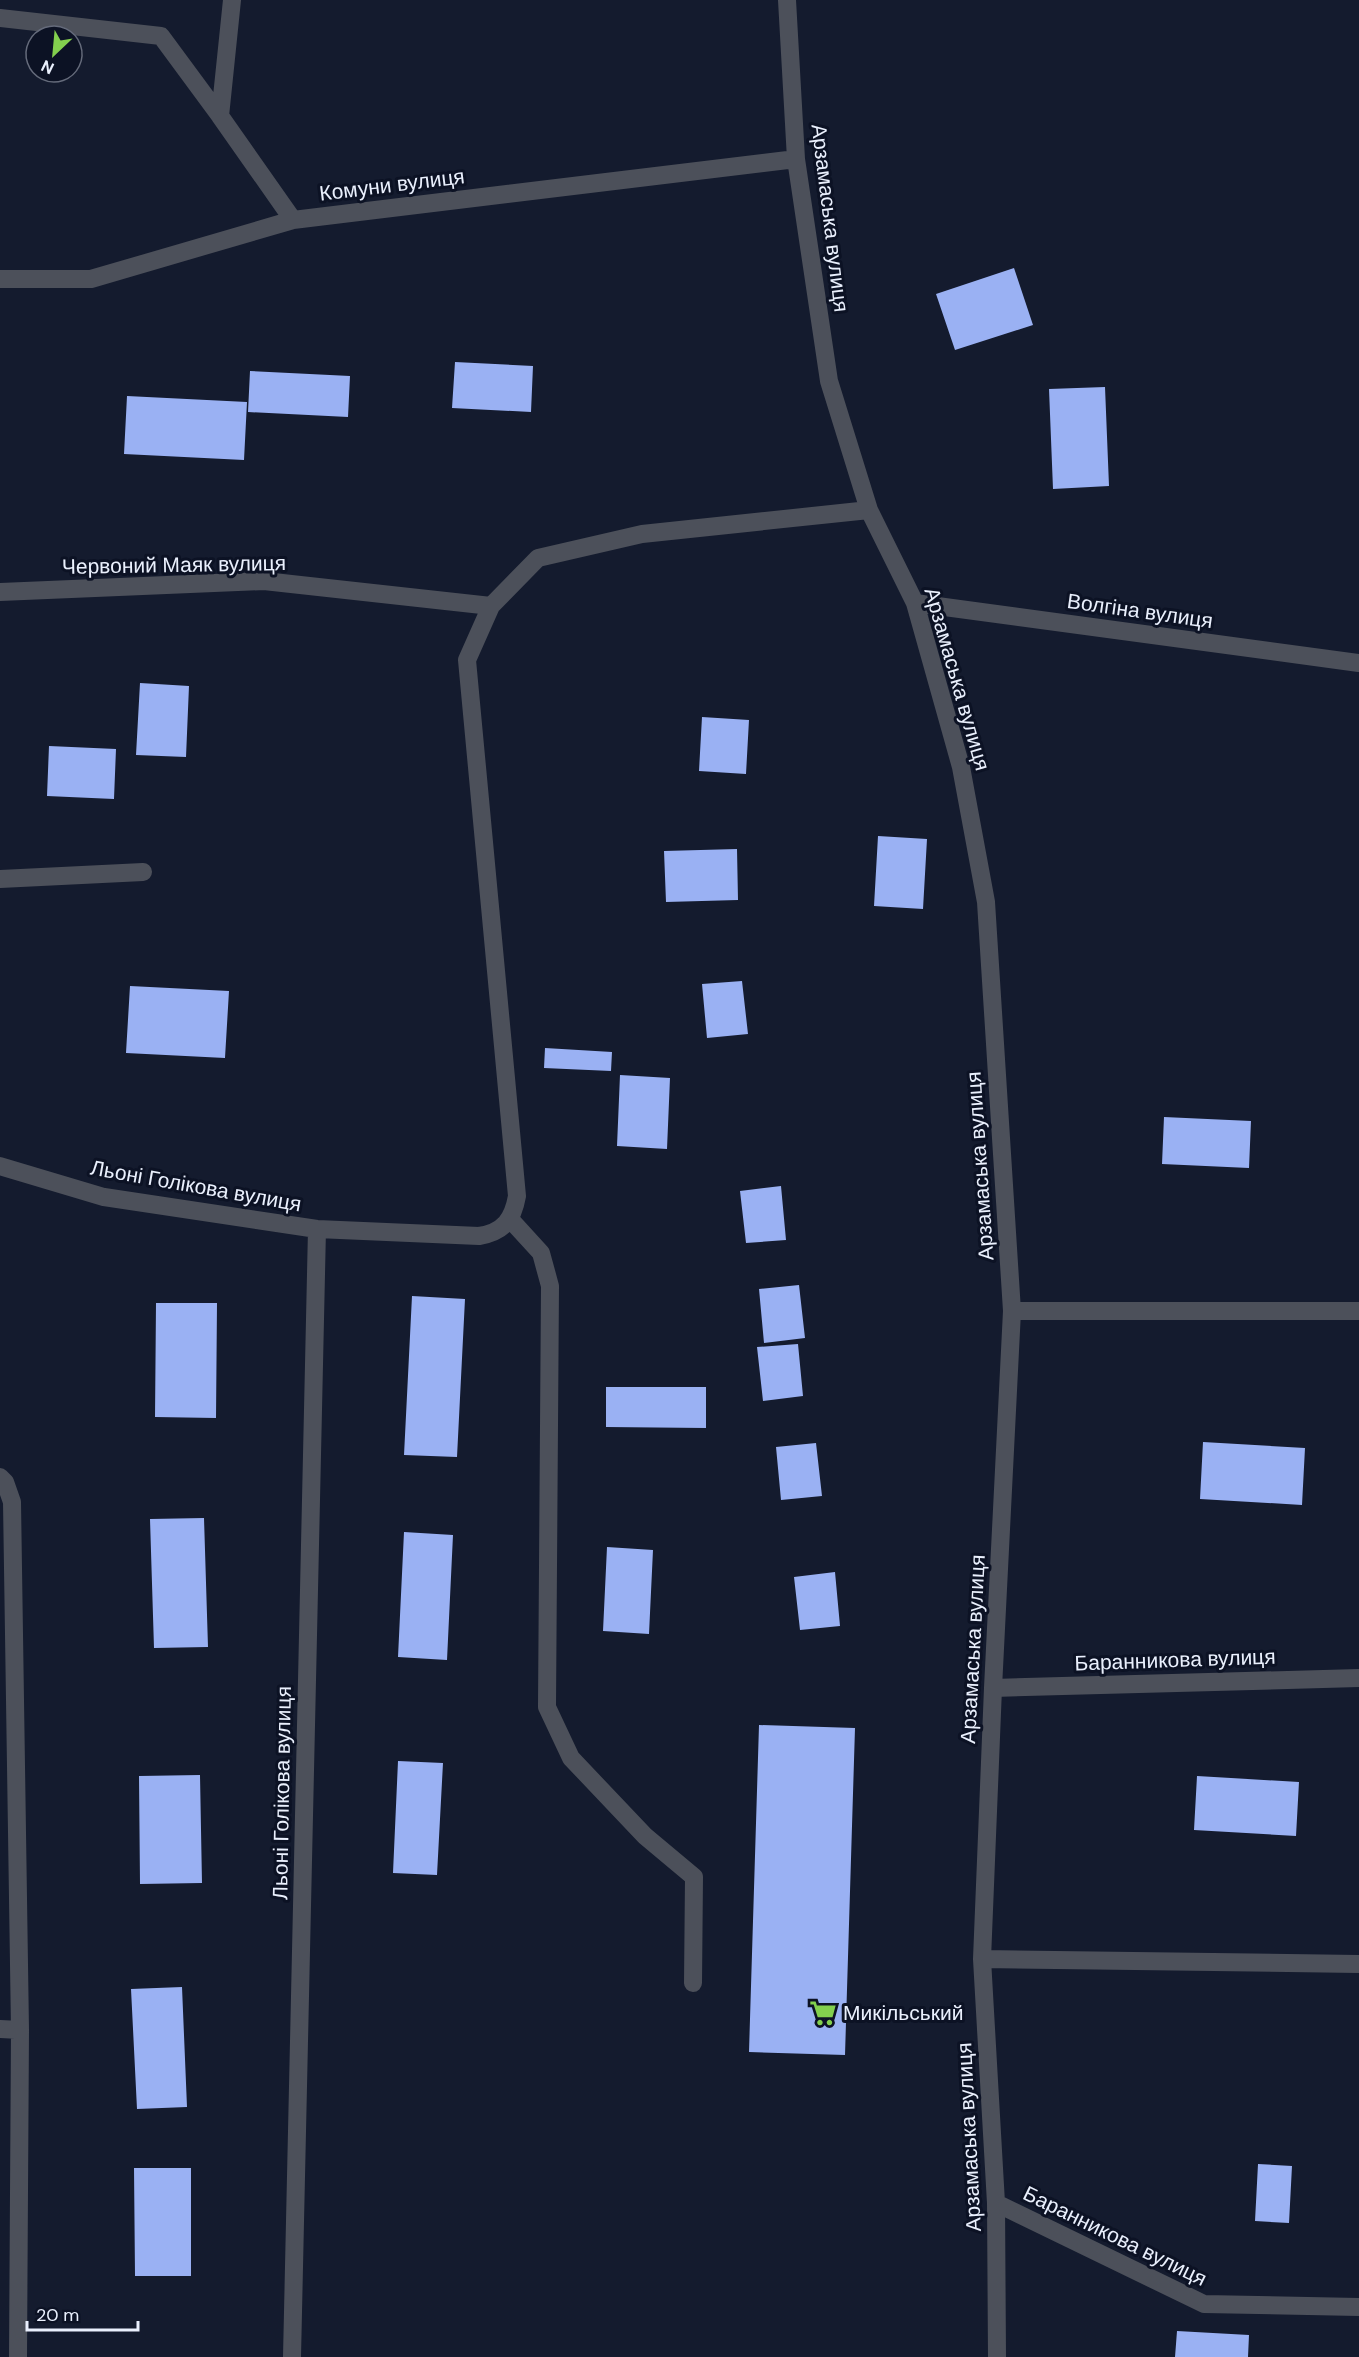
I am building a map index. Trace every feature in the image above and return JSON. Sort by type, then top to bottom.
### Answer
[{"type":"street","points":[[220,116],[232,0]]},
{"type":"street","name":"Арзамаська вулиця","points":[[787,0],[796,159],[829,381],[869,510],[915,603],[961,767],[986,902],[1012,1311],[982,1959],[996,2203],[998,2357]]},
{"type":"street","points":[[0,18],[161,36],[293,219]]},
{"type":"street","name":"Комуни вулиця","points":[[0,279],[92,279],[293,219],[796,159]]},
{"type":"street","points":[[693,1983],[694,1877],[645,1836],[571,1758],[547,1707],[550,1286],[541,1253],[510,1219],[516,1196],[467,660],[491,606],[538,558],[642,534],[869,510]]},
{"type":"street","name":"Червоний Маяк вулиця","points":[[0,592],[264,581],[491,606]]},
{"type":"street","name":"Волгіна вулиця","points":[[915,603],[1359,663]]},
{"type":"street","points":[[0,879],[143,872]]},
{"type":"street","name":"Льоні Голікова вулиця","points":[[0,1166],[104,1197],[316,1229],[479,1236],[492,1234],[510,1219]]},
{"type":"street","name":"Льоні Голікова вулиця","points":[[292,2357],[316,1229]]},
{"type":"street","points":[[1012,1311],[1359,1311]]},
{"type":"street","points":[[0,1477],[5,1482],[12,1502],[8,1722],[20,2030],[18,2357]]},
{"type":"street","name":"Баранникова вулиця","points":[[993,1688],[1359,1678]]},
{"type":"street","points":[[982,1959],[1359,1964]]},
{"type":"street","points":[[0,2029],[20,2030]]},
{"type":"street","name":"Баранникова вулиця","points":[[996,2203],[1204,2304],[1359,2307]]},
{"type":"building","points":[[1014,268],[1033,325],[955,350],[936,294]]},
{"type":"building","points":[[455,362],[533,366],[531,412],[452,408]]},
{"type":"building","points":[[250,371],[350,376],[348,417],[248,412]]},
{"type":"building","points":[[1105,387],[1109,486],[1053,489],[1049,389]]},
{"type":"building","points":[[127,396],[247,402],[244,460],[124,454]]},
{"type":"building","points":[[140,683],[189,686],[186,757],[136,755]]},
{"type":"building","points":[[702,717],[749,720],[746,774],[699,771]]},
{"type":"building","points":[[49,746],[116,749],[114,799],[47,796]]},
{"type":"building","points":[[878,836],[927,839],[923,909],[874,906]]},
{"type":"building","points":[[737,849],[738,900],[666,902],[664,851]]},
{"type":"building","points":[[742,981],[748,1034],[707,1038],[702,984]]},
{"type":"building","points":[[130,986],[229,991],[225,1058],[126,1053]]},
{"type":"building","points":[[545,1048],[612,1052],[611,1071],[544,1068]]},
{"type":"building","points":[[620,1075],[670,1078],[667,1149],[617,1146]]},
{"type":"building","points":[[1164,1117],[1251,1121],[1249,1168],[1162,1164]]},
{"type":"building","points":[[781,1186],[786,1240],[746,1243],[740,1191]]},
{"type":"building","points":[[799,1285],[805,1338],[764,1343],[759,1289]]},
{"type":"building","points":[[412,1296],[465,1299],[457,1457],[404,1455]]},
{"type":"building","points":[[156,1303],[217,1303],[216,1418],[155,1417]]},
{"type":"building","points":[[798,1344],[803,1396],[763,1401],[757,1347]]},
{"type":"building","points":[[606,1387],[706,1387],[706,1428],[606,1427]]},
{"type":"building","points":[[1203,1442],[1305,1448],[1302,1505],[1200,1499]]},
{"type":"building","points":[[816,1443],[822,1496],[781,1500],[776,1447]]},
{"type":"building","points":[[204,1518],[208,1647],[154,1648],[150,1519]]},
{"type":"building","points":[[404,1532],[453,1535],[447,1660],[398,1657]]},
{"type":"building","points":[[607,1547],[653,1550],[649,1634],[603,1631]]},
{"type":"building","points":[[835,1572],[840,1626],[800,1630],[794,1577]]},
{"type":"building","points":[[759,1725],[855,1728],[845,2055],[749,2052]]},
{"type":"building","points":[[398,1761],[443,1763],[437,1875],[393,1873]]},
{"type":"building","points":[[200,1775],[202,1883],[140,1884],[139,1776]]},
{"type":"building","points":[[1197,1776],[1299,1782],[1296,1836],[1194,1830]]},
{"type":"building","points":[[182,1987],[187,2107],[137,2109],[131,1989]]},
{"type":"building","points":[[1258,2164],[1292,2166],[1289,2223],[1255,2221]]},
{"type":"building","points":[[134,2168],[191,2168],[191,2276],[135,2276]]},
{"type":"building","points":[[1177,2331],[1249,2335],[1248,2357],[1175,2357]]},
{"type":"place","name":"Микільський","points":[[823,2013]]}]
